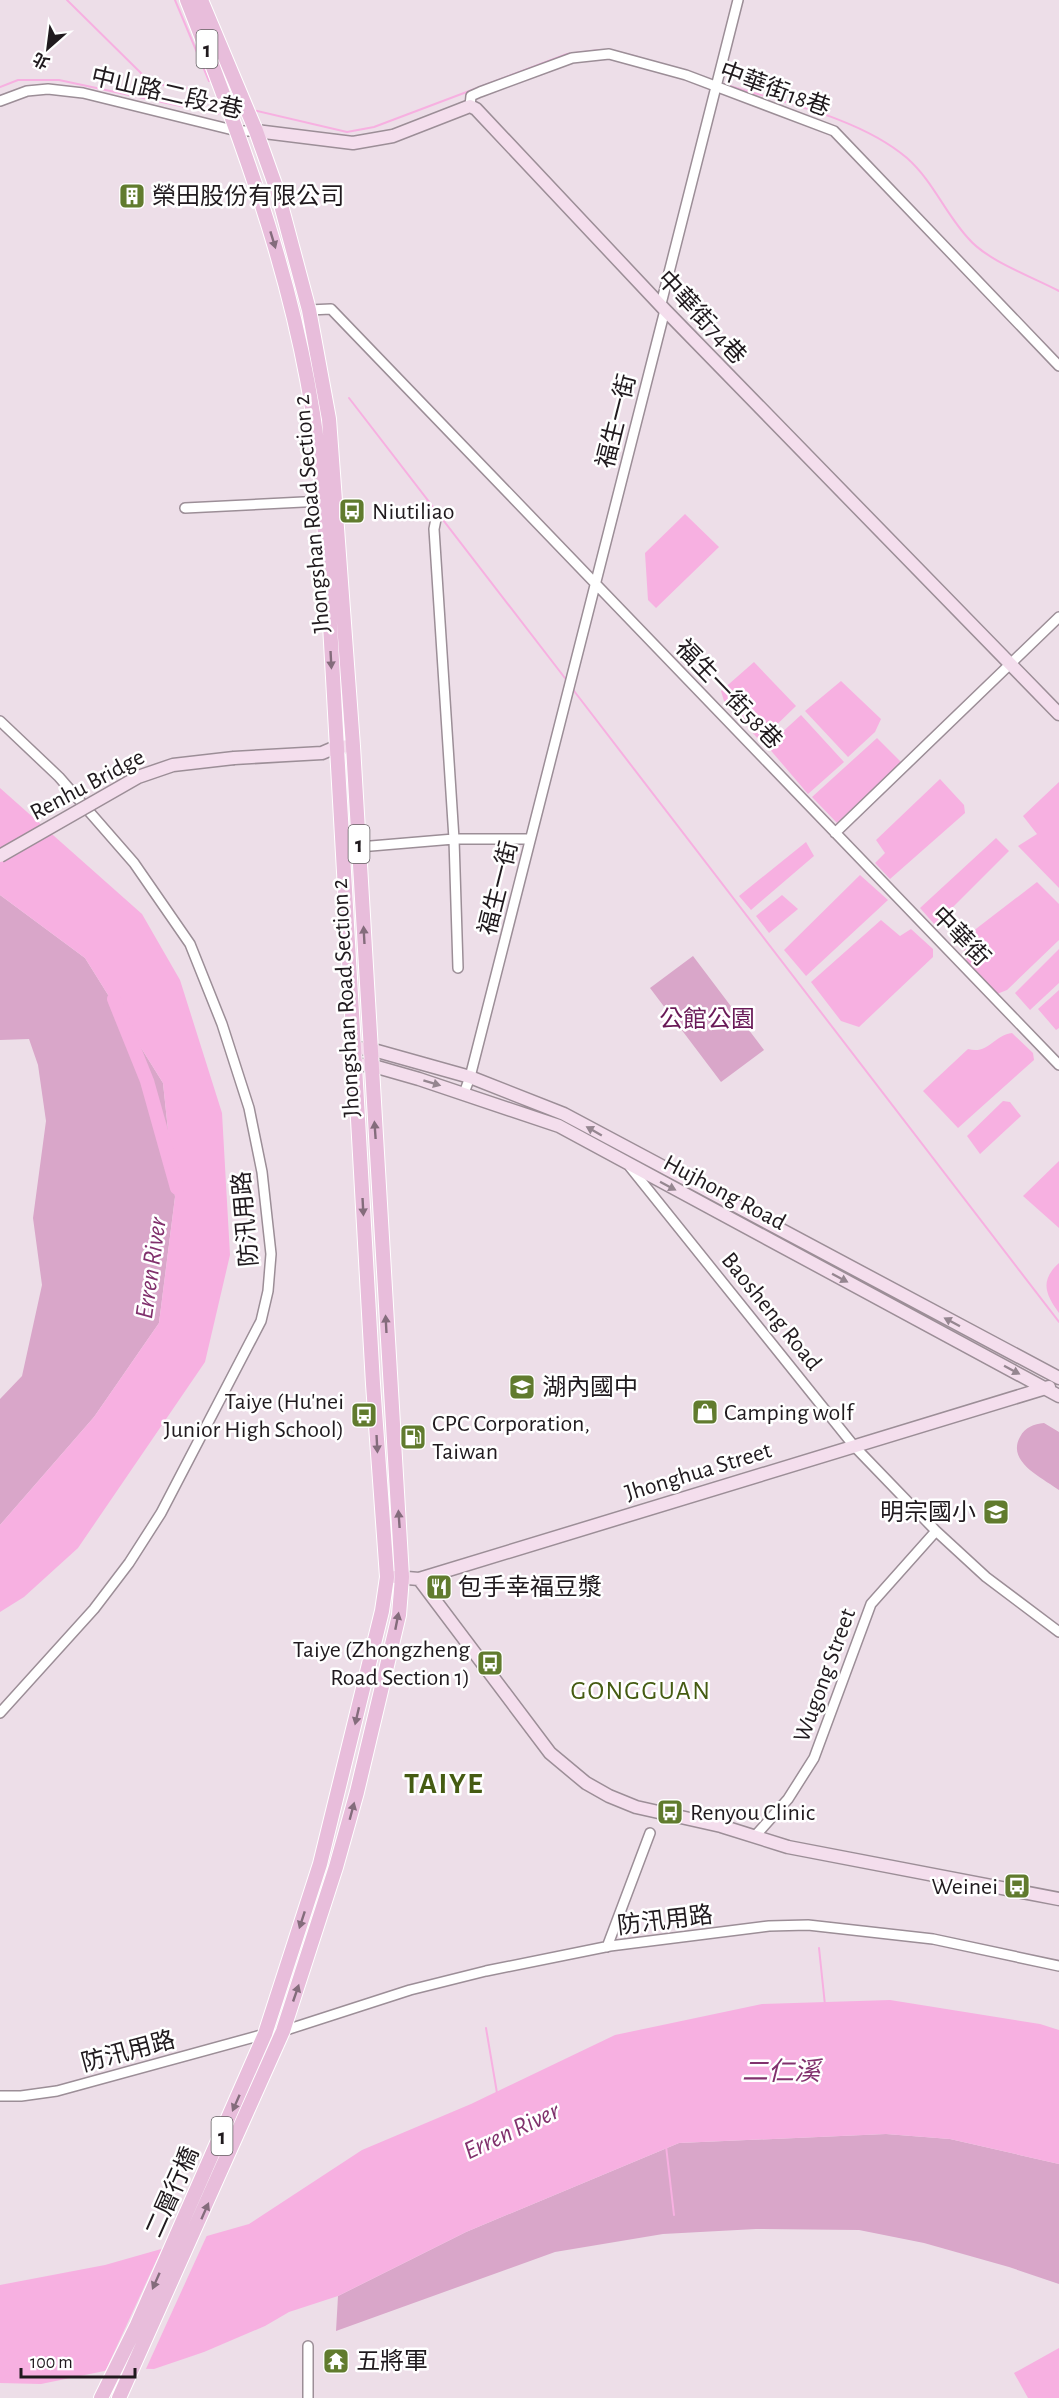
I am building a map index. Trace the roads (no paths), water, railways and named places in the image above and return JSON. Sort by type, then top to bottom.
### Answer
[{"type":"main road","name":"1","points":[[188,0],[233,98]]},
{"type":"main road","name":"1","points":[[201,0],[233,98]]},
{"type":"main road","name":"Jhongshan Road Section 2","points":[[233,98],[254,126],[277,190],[309,310],[330,429],[353,746],[370,1065],[402,1577],[399,1614],[385,1680],[336,1868]]},
{"type":"main road","name":"Jhongshan Road Section 2","points":[[233,98],[236,128],[273,237],[295,316],[313,414],[323,501],[387,1576],[379,1622],[320,1864]]},
{"type":"main road","name":"二層行橋","points":[[101,2398],[141,2314],[265,2034],[320,1864]]},
{"type":"main road","name":"二層行橋","points":[[119,2398],[283,2031],[336,1868]]},
{"type":"street","name":"福生一街","points":[[464,1093],[470,1077],[595,582],[738,0]]},
{"type":"street","name":"中華街18巷","points":[[470,106],[471,96],[480,92],[572,58],[609,54],[686,75],[834,131],[1059,366]]},
{"type":"street","name":"中山路二段2巷","points":[[0,101],[27,91],[48,89],[82,93],[236,128],[254,126]]},
{"type":"street","points":[[254,126],[353,143],[393,136],[470,106]]},
{"type":"street","name":"中華街74巷","points":[[470,106],[1059,714]]},
{"type":"street","name":"福生一街58巷","points":[[309,310],[331,309],[835,833]]},
{"type":"street","points":[[185,508],[323,501]]},
{"type":"street","points":[[436,519],[434,529],[454,839],[458,968]]},
{"type":"street","points":[[835,833],[1059,617]]},
{"type":"street","name":"防汛用路","points":[[0,721],[59,777],[134,863],[190,944],[222,1024],[249,1108],[262,1172],[271,1254],[268,1291],[261,1321],[161,1513],[94,1609],[0,1713]]},
{"type":"street","name":"Renhu Bridge","points":[[0,856],[138,777],[173,765],[234,758],[322,753],[336,747],[353,746]]},
{"type":"street","name":"中華街","points":[[835,833],[1059,1065]]},
{"type":"street","points":[[359,847],[454,839],[530,839]]},
{"type":"street","name":"Hujhong Road","points":[[355,1048],[370,1048],[470,1077],[564,1114],[1059,1378]]},
{"type":"street","name":"Hujhong Road","points":[[356,1065],[370,1065],[464,1093],[559,1126],[1059,1396]]},
{"type":"street","points":[[628,1150],[628,1164]]},
{"type":"street","name":"Baosheng Road","points":[[628,1164],[854,1446],[936,1531],[987,1577],[1059,1632]]},
{"type":"street","name":"Jhonghua Street","points":[[419,1579],[1044,1388],[1059,1386]]},
{"type":"street","name":"Wugong Street","points":[[754,1836],[788,1799],[814,1758],[871,1604],[936,1531]]},
{"type":"street","points":[[387,1576],[419,1579],[536,1736],[550,1753],[586,1783],[636,1807],[670,1813],[788,1847],[1059,1899]]},
{"type":"street","points":[[607,1947],[650,1833]]},
{"type":"street","name":"防汛用路","points":[[283,2031],[410,1990],[607,1947],[769,1926],[808,1925],[933,1939],[1059,1966]]},
{"type":"street","name":"防汛用路","points":[[0,2096],[21,2096],[57,2091],[265,2034]]},
{"type":"street","points":[[308,2346],[308,2398]]},
{"type":"water","points":[[685,514],[719,547],[656,608],[648,600],[645,553]]},
{"type":"water","points":[[754,662],[796,706],[760,741],[724,701],[721,691]]},
{"type":"water","points":[[841,681],[881,719],[875,732],[848,757],[805,711]]},
{"type":"water","points":[[801,715],[844,762],[808,794],[767,746]]},
{"type":"water","points":[[877,738],[901,762],[837,823],[812,797]]},
{"type":"water","points":[[940,779],[964,805],[965,813],[890,879],[875,863],[885,853],[876,840]]},
{"type":"water","points":[[1059,782],[1059,888],[1018,846],[1037,834],[1023,816]]},
{"type":"water","points":[[0,788],[142,914],[180,980],[222,1113],[230,1255],[205,1362],[78,1548],[24,1597],[0,1612],[0,1525],[94,1417],[159,1323],[175,1197],[163,1083],[85,958],[0,895]]},
{"type":"water","points":[[996,838],[1009,851],[935,925],[920,908]]},
{"type":"water","points":[[806,842],[814,856],[751,910],[739,896]]},
{"type":"water","points":[[860,875],[888,900],[806,976],[784,950]]},
{"type":"water","points":[[1037,882],[1059,904],[1059,940],[1007,990],[997,994],[966,962],[967,956],[961,945],[968,935]]},
{"type":"water","points":[[782,895],[798,909],[769,933],[756,916]]},
{"type":"water","points":[[881,920],[900,936],[911,929],[933,949],[933,957],[859,1027],[841,1021],[811,982]]},
{"type":"water","points":[[1059,949],[1059,983],[1030,1010],[1015,993]]},
{"type":"water","points":[[1059,990],[1059,1028],[1056,1030],[1038,1009]]},
{"type":"water","points":[[1012,1033],[1033,1053],[1034,1060],[958,1128],[923,1091],[968,1049],[981,1049],[1000,1037]]},
{"type":"water","points":[[1003,1101],[1010,1102],[1021,1116],[980,1154],[967,1136]]},
{"type":"water","points":[[1059,1161],[1059,1228],[1023,1196]]},
{"type":"water","points":[[1059,1263],[1059,1313],[1048,1294],[1047,1282]]},
{"type":"water","name":"二仁溪","points":[[890,2000],[1040,2024],[1059,2030],[1059,2164],[950,2139],[886,2134],[679,2143],[466,2232],[338,2296],[289,2312],[265,2326],[204,2352],[154,2369],[119,2368],[41,2384],[0,2383],[0,2285],[105,2265],[249,2224],[362,2150],[471,2104],[615,2035],[762,2004]]},
{"type":"water","points":[[1059,2348],[1059,2398],[1028,2398],[1014,2373]]},
{"type":"waterway","points":[[67,0],[148,80],[163,85],[202,90]]},
{"type":"waterway","points":[[175,0],[209,81]]},
{"type":"waterway","points":[[253,110],[347,132],[374,127],[567,54],[600,50]]},
{"type":"waterway","points":[[609,50],[638,57]]},
{"type":"waterway","points":[[0,87],[18,80],[59,80],[218,114]]},
{"type":"waterway","points":[[720,83],[843,121],[888,144],[916,167],[960,228],[976,246],[998,261],[1059,291]]},
{"type":"waterway","points":[[349,398],[568,682]]},
{"type":"waterway","points":[[571,687],[1059,1322]]},
{"type":"waterway","name":"Erren River","points":[[114,999],[147,1081],[177,1188]]},
{"type":"waterway","points":[[819,1948],[825,2005]]},
{"type":"waterway","points":[[486,2028],[497,2093]]},
{"type":"waterway","points":[[666,2146],[674,2215]]},
{"type":"place","name":"榮田股份有限公司","points":[[132,196]]},
{"type":"place","name":"Niutiliao","points":[[352,511]]},
{"type":"place","name":"湖內國中","points":[[522,1387]]},
{"type":"place","name":"Camping wolf","points":[[705,1412]]},
{"type":"place","name":"Taiye (Hu'nei Junior High School)","points":[[364,1415]]},
{"type":"place","name":"CPC Corporation, Taiwan","points":[[413,1437]]},
{"type":"place","name":"明宗國小","points":[[996,1512]]},
{"type":"place","name":"包手幸福豆漿","points":[[439,1587]]},
{"type":"place","name":"Taiye (Zhongzheng Road Section 1)","points":[[490,1663]]},
{"type":"place","name":"Renyou Clinic","points":[[670,1812]]},
{"type":"place","name":"Weinei","points":[[1017,1886]]},
{"type":"place","name":"五將軍","points":[[336,2361]]},
{"type":"district","name":"GONGGUAN","points":[[641,1690]]},
{"type":"district","name":"TAIYE","points":[[444,1783]]},
{"type":"park label","name":"公館公園","points":[[707,1019]]}]
